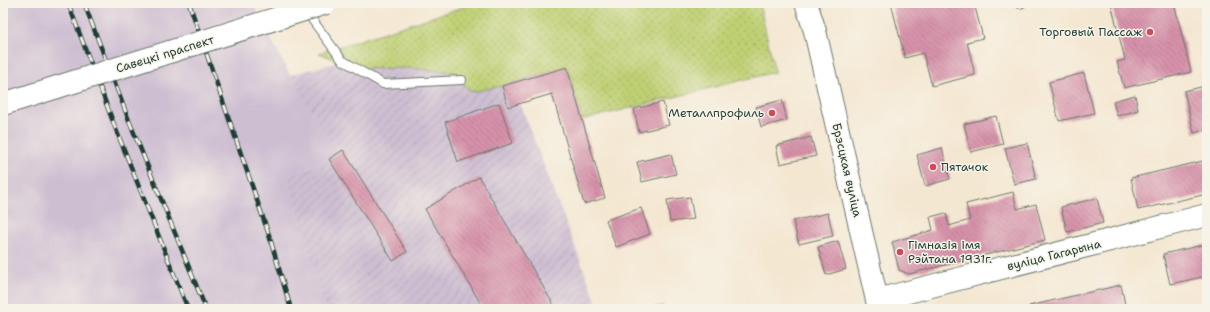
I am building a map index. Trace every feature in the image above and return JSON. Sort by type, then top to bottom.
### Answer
[{"type":"main road","name":"Савецкі праспект","points":[[3,104],[326,3]]},
{"type":"main road","name":"Брэсцкая вуліца","points":[[806,3],[815,31],[878,304]]},
{"type":"main road","name":"Брэсцкая вуліца","points":[[815,31],[819,3]]},
{"type":"main road","name":"вуліца Гагарына","points":[[878,304],[1207,215]]},
{"type":"lane","points":[[300,3],[342,60],[383,84],[462,80]]},
{"type":"shaded area","points":[[3,3],[252,3],[290,75],[338,153],[329,159],[287,177],[325,309],[3,309]]},
{"type":"shaded area","points":[[498,19],[510,77],[599,309],[325,309],[287,177],[329,159],[337,153],[290,75]]},
{"type":"green space","points":[[476,3],[759,3],[775,72],[582,120],[567,67],[502,86],[471,92],[453,72],[408,68],[358,69],[319,53]]},
{"type":"building","points":[[891,3],[974,3],[983,38],[967,42],[975,75],[932,86],[923,53],[905,58]]},
{"type":"building","name":"Торговый Пассаж","points":[[1111,3],[1174,3],[1191,72],[1124,88],[1117,62],[1125,60]]},
{"type":"building","points":[[567,67],[605,198],[584,204],[552,94],[508,107],[502,86]]},
{"type":"building","points":[[1084,73],[1094,113],[1059,121],[1049,82]]},
{"type":"building","points":[[1205,86],[1207,92],[1207,129],[1194,133],[1184,91]]},
{"type":"building","points":[[1135,95],[1138,110],[1117,116],[1113,101]]},
{"type":"building","name":"Металлпрофиль","points":[[782,100],[787,120],[761,127],[756,107]]},
{"type":"building","points":[[663,102],[669,125],[639,132],[634,109]]},
{"type":"building","points":[[499,103],[513,143],[458,162],[445,122]]},
{"type":"building","points":[[996,116],[1003,144],[971,152],[964,124]]},
{"type":"building","points":[[811,137],[816,156],[780,164],[776,146]]},
{"type":"building","points":[[1027,143],[1036,179],[1014,184],[1005,148]]},
{"type":"building","name":"Пятачок","points":[[942,148],[950,179],[925,186],[917,155]]},
{"type":"building","points":[[343,150],[407,252],[393,261],[329,159]]},
{"type":"building","points":[[671,154],[676,174],[642,182],[637,162]]},
{"type":"building","points":[[1207,160],[1207,194],[1138,210],[1131,178]]},
{"type":"building","points":[[479,177],[556,309],[484,309],[425,209]]},
{"type":"building","points":[[1013,192],[1017,209],[1036,204],[1045,240],[909,274],[899,270],[892,242],[933,230],[930,217],[946,213],[949,226],[970,220],[966,204]]},
{"type":"building","points":[[690,197],[694,219],[670,222],[667,200]]},
{"type":"building","points":[[1097,198],[1103,223],[1067,232],[1061,207]]},
{"type":"building","points":[[641,208],[650,234],[616,247],[606,220]]},
{"type":"building","points":[[828,213],[833,236],[799,244],[793,221]]},
{"type":"building","points":[[838,241],[846,269],[826,275],[818,247]]},
{"type":"building","points":[[1207,244],[1207,276],[1170,284],[1163,254]]},
{"type":"building","points":[[1121,285],[1126,309],[1029,309],[1029,306]]},
{"type":"building","points":[[663,305],[664,309],[648,309],[648,308]]},
{"type":"railway","points":[[68,3],[115,127],[188,309]]},
{"type":"railway","points":[[84,3],[130,123],[206,309]]},
{"type":"railway","points":[[189,3],[269,235],[291,309]]},
{"type":"place","name":"Торговый Пассаж","points":[[1150,32]]},
{"type":"place","name":"Металлпрофиль","points":[[772,113]]},
{"type":"place","name":"Пятачок","points":[[933,167]]},
{"type":"place","name":"Гімназія імя Рэйтана 1931г.","points":[[900,252]]}]
